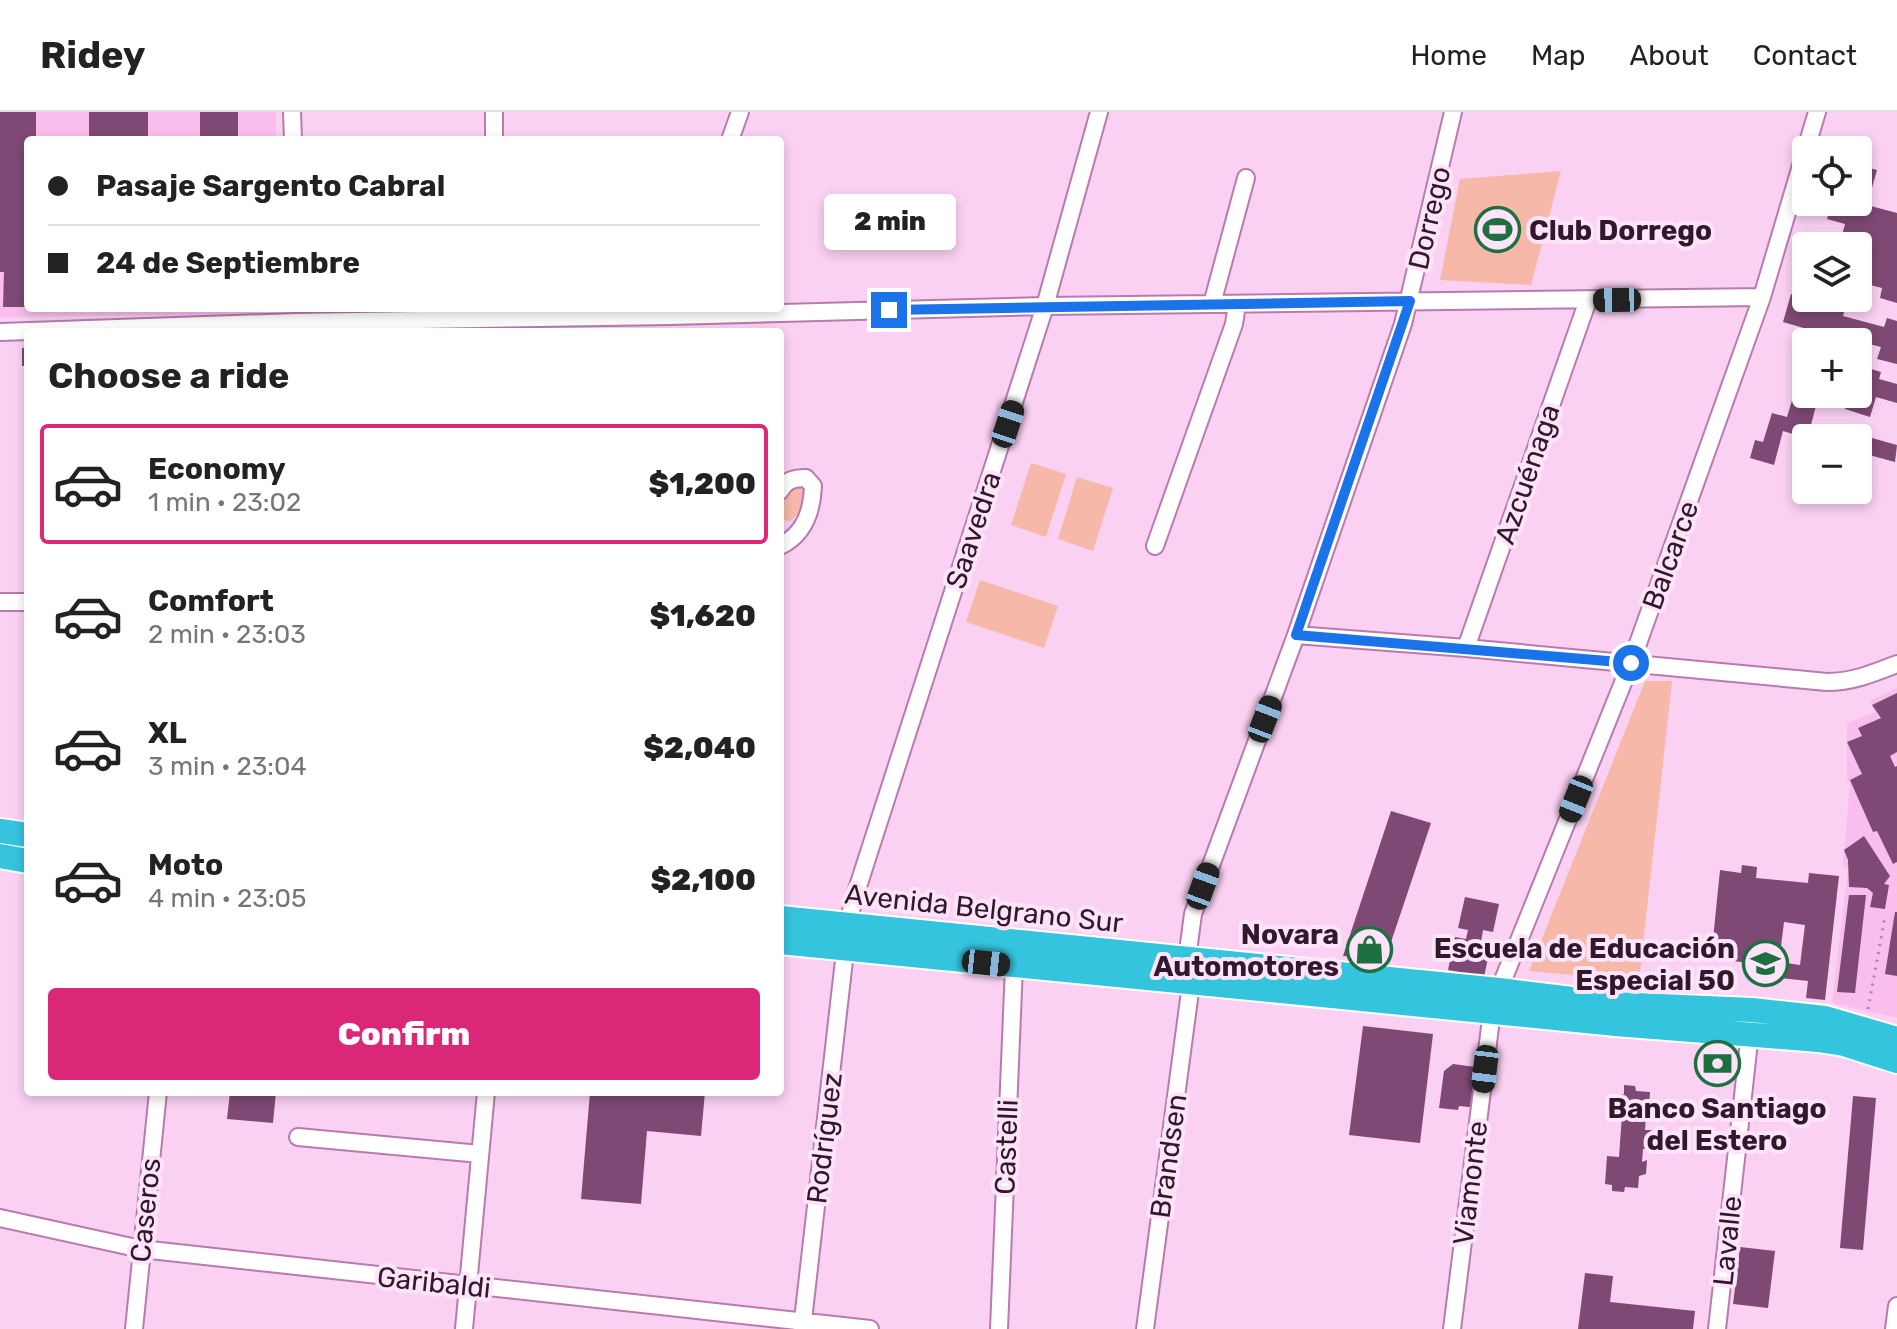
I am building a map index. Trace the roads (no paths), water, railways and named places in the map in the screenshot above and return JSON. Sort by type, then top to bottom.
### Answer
[{"type":"highway","points":[[0,831],[24,834]]},
{"type":"highway","points":[[0,856],[24,860]]},
{"type":"highway","name":"Avenida Belgrano Sur","points":[[784,919],[847,936],[1014,966],[1191,984],[1752,1010],[1825,1018],[1897,1039]]},
{"type":"highway","name":"Avenida Belgrano Sur","points":[[784,942],[847,936],[1187,959],[1749,1037],[1818,1040],[1844,1044],[1897,1061]]},
{"type":"street","points":[[292,112],[293,136]]},
{"type":"street","points":[[494,112],[494,136]]},
{"type":"street","points":[[731,136],[740,112]]},
{"type":"street","name":"Saavedra","points":[[847,936],[853,902],[1045,306],[1099,112]]},
{"type":"street","name":"Dorrego","points":[[1187,959],[1193,914],[1296,635],[1410,301],[1453,112]]},
{"type":"street","name":"Balcarce","points":[[1496,1000],[1631,663],[1762,297],[1817,112]]},
{"type":"street","points":[[1212,304],[1246,178]]},
{"type":"street","points":[[108,328],[499,313],[670,319],[1045,306],[1762,297]]},
{"type":"street","name":"Azcuénaga","points":[[1466,648],[1588,300]]},
{"type":"street","points":[[1155,546],[1234,324],[1237,304]]},
{"type":"street","points":[[0,332],[24,331]]},
{"type":"street","points":[[784,484],[796,478],[806,478],[813,486],[812,508],[808,517],[797,535],[784,543]]},
{"type":"street","points":[[0,602],[24,602]]},
{"type":"street","points":[[1296,635],[1827,682],[1864,677],[1897,664]]},
{"type":"street","name":"Rodríguez","points":[[802,1325],[847,936]]},
{"type":"street","name":"Castelli","points":[[999,1329],[1014,966]]},
{"type":"street","name":"Brandsen","points":[[1145,1329],[1191,984]]},
{"type":"street","name":"Viamonte","points":[[1452,1329],[1496,1000]]},
{"type":"street","name":"Lavalle","points":[[1717,1329],[1752,1010]]},
{"type":"street","name":"Caseros","points":[[134,1329],[158,1096]]},
{"type":"street","points":[[464,1329],[486,1096]]},
{"type":"street","points":[[298,1137],[480,1154]]},
{"type":"street","name":"Garibaldi","points":[[0,1218],[141,1249],[802,1325],[870,1329]]},
{"type":"street","points":[[1894,1329],[1897,1306]]},
{"type":"place","name":"Club Dorrego","points":[[1498,230]]},
{"type":"place","name":"Novara Automotores","points":[[1370,950]]},
{"type":"place","name":"Escuela de Educación Especial 50","points":[[1766,964]]},
{"type":"place","name":"Banco Santiago del Estero","points":[[1717,1063]]}]
